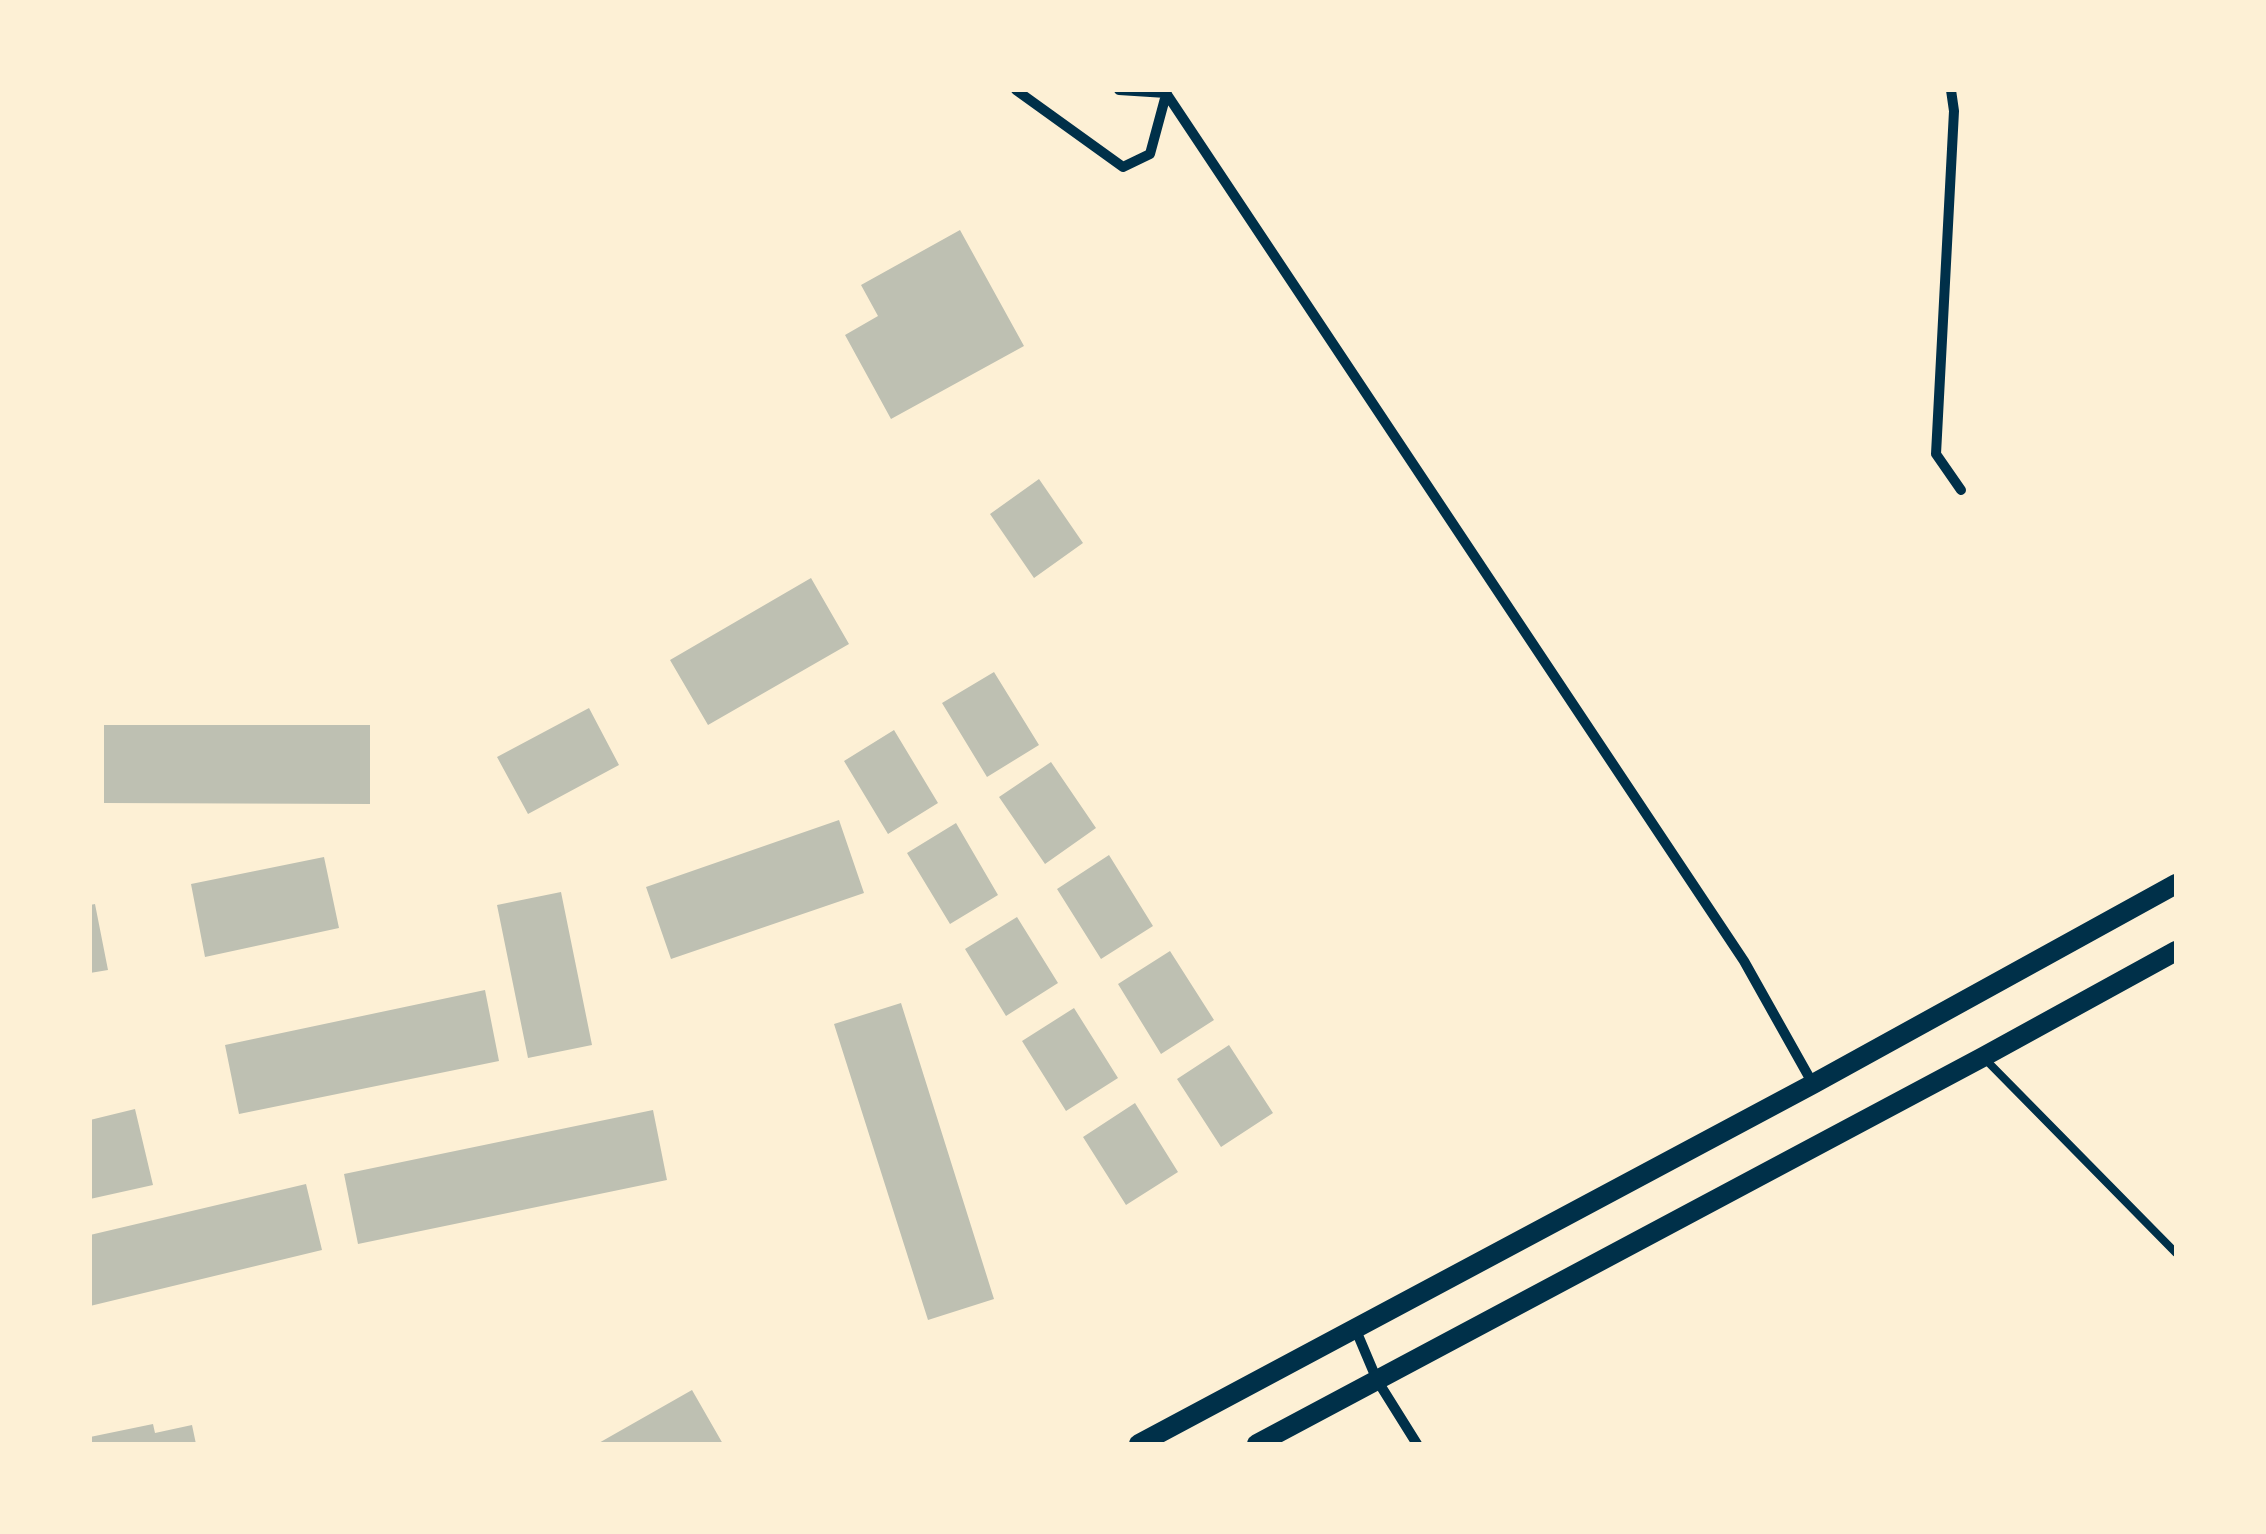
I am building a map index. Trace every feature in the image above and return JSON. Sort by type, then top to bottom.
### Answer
[{"type":"main road","points":[[1139,1444],[1813,1084],[2176,884]]},
{"type":"main road","points":[[1257,1444],[1983,1058],[2176,950]]},
{"type":"street","points":[[1016,90],[1123,167],[1150,154],[1166,91]]},
{"type":"street","points":[[1119,90],[1166,91]]},
{"type":"street","points":[[1951,90],[1954,111],[1936,454],[1960,490]]},
{"type":"street","points":[[1166,91],[1733,945],[1813,1084]]},
{"type":"street","points":[[1355,1328],[1377,1380],[1416,1444]]},
{"type":"lane","points":[[1983,1058],[2176,1253]]},
{"type":"building","points":[[960,230],[1024,346],[891,419],[845,335],[878,316],[861,285]]},
{"type":"building","points":[[1039,479],[1083,543],[1034,578],[990,514]]},
{"type":"building","points":[[811,578],[849,644],[708,725],[670,660]]},
{"type":"building","points":[[994,672],[1039,745],[987,777],[942,703]]},
{"type":"building","points":[[589,708],[619,765],[528,814],[497,757]]},
{"type":"building","points":[[104,725],[370,725],[370,804],[104,803]]},
{"type":"building","points":[[894,730],[938,803],[888,834],[844,761]]},
{"type":"building","points":[[1051,762],[1096,828],[1045,864],[999,797]]},
{"type":"building","points":[[839,820],[864,893],[671,959],[646,887]]},
{"type":"building","points":[[956,823],[998,895],[950,924],[907,853]]},
{"type":"building","points":[[1109,855],[1153,926],[1101,959],[1057,889]]},
{"type":"building","points":[[324,857],[339,928],[205,957],[191,884]]},
{"type":"building","points":[[561,892],[592,1045],[528,1058],[497,905]]},
{"type":"building","points":[[95,904],[108,970],[90,973],[90,905]]},
{"type":"building","points":[[1017,917],[1058,983],[1006,1016],[965,949]]},
{"type":"building","points":[[1170,951],[1214,1020],[1161,1054],[1118,984]]},
{"type":"building","points":[[485,990],[499,1061],[239,1114],[225,1045]]},
{"type":"building","points":[[901,1003],[994,1299],[928,1320],[834,1024]]},
{"type":"building","points":[[1074,1008],[1118,1078],[1066,1111],[1022,1041]]},
{"type":"building","points":[[1229,1045],[1273,1113],[1221,1147],[1177,1079]]},
{"type":"building","points":[[1135,1103],[1178,1172],[1126,1205],[1083,1137]]},
{"type":"building","points":[[135,1109],[153,1185],[90,1199],[90,1120]]},
{"type":"building","points":[[653,1110],[667,1180],[358,1244],[344,1174]]},
{"type":"building","points":[[306,1184],[322,1250],[90,1306],[90,1235]]},
{"type":"building","points":[[692,1390],[723,1444],[597,1444]]},
{"type":"building","points":[[153,1424],[155,1433],[192,1425],[196,1444],[90,1444],[90,1437]]}]
